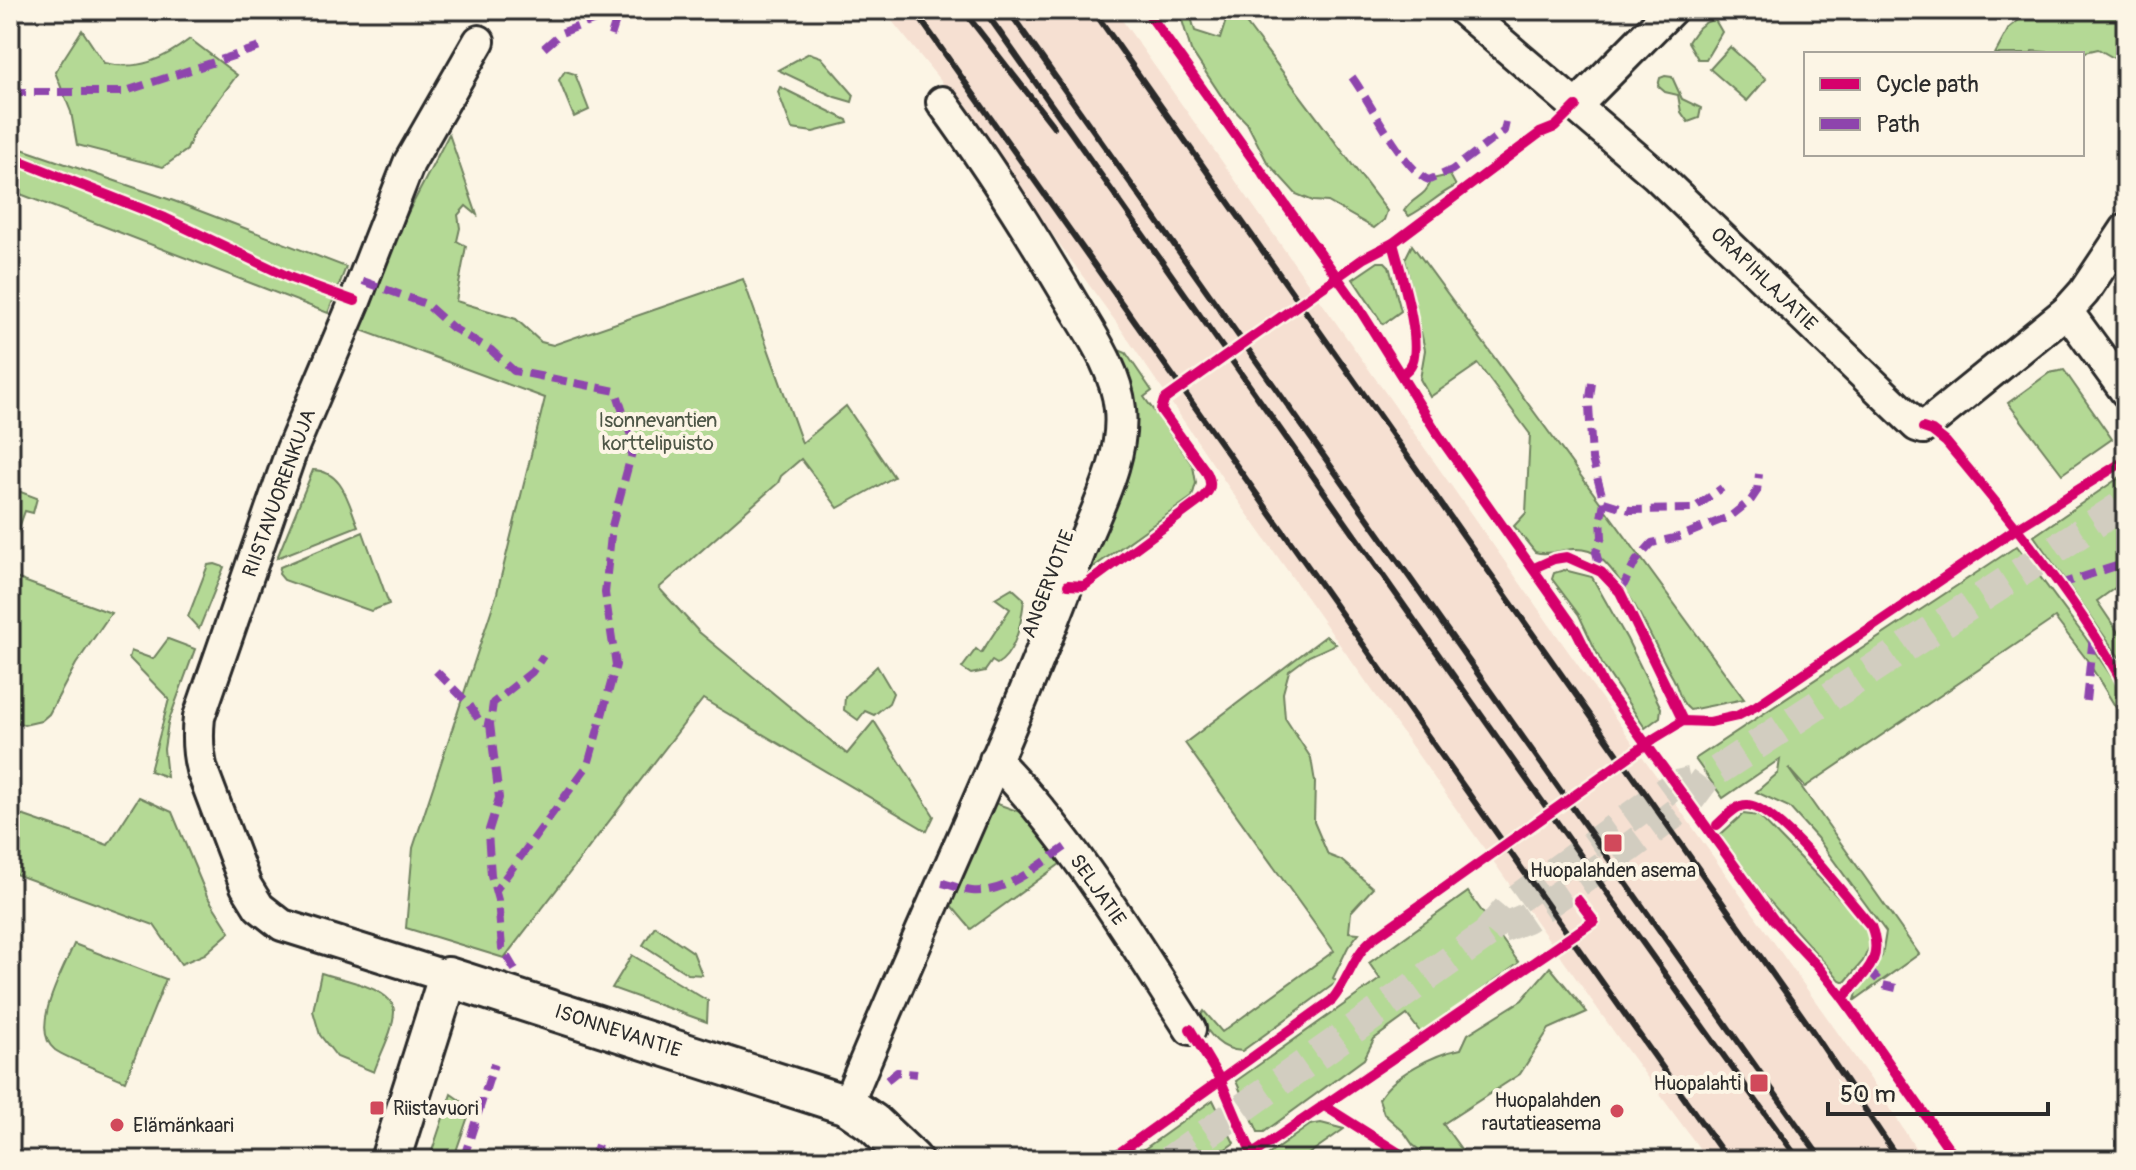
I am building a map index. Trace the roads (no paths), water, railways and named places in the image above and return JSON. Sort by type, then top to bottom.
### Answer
[{"type":"street","name":"ORAPIHLAJATIE","points":[[1463,10],[1655,174],[1917,426],[1923,428],[2067,311]]},
{"type":"street","points":[[1576,106],[1671,10]]},
{"type":"street","name":"RIISTAVUORENKUJA","points":[[307,933],[282,925],[259,907],[246,886],[202,770],[197,751],[199,717],[292,449],[409,163],[479,41]]},
{"type":"street","name":"ANGERVOTIE","points":[[847,1105],[1049,635],[1107,485],[1118,447],[1120,407],[1099,347],[1024,221],[942,102]]},
{"type":"street","points":[[2126,229],[2084,292],[2067,311],[2126,392]]},
{"type":"street","name":"SELJATIE","points":[[995,760],[1032,797],[1108,903],[1190,1029]]},
{"type":"street","name":"ISONNEVANTIE","points":[[307,933],[847,1105],[873,1123],[912,1160]]},
{"type":"street","points":[[390,1160],[448,977]]},
{"type":"tunnel","points":[[1170,1160],[1487,934],[1526,918],[1630,847],[1686,805],[1706,778],[2126,503]]},
{"type":"tunnel","points":[[1488,932],[1514,901],[1673,786],[1706,778]]},
{"type":"railway","points":[[914,10],[1728,1160]]},
{"type":"railway","points":[[963,10],[1054,127]]},
{"type":"railway","points":[[984,10],[1799,1160]]},
{"type":"railway","points":[[1008,10],[1822,1160]]},
{"type":"railway","points":[[1093,10],[1805,1020],[1899,1160]]},
{"type":"place","name":"Huopalahden asema","points":[[1613,843]]},
{"type":"place","name":"Huopalahti","points":[[1759,1083]]},
{"type":"place","name":"Riistavuori","points":[[377,1108]]},
{"type":"place","name":"Huopalahden rautatieasema","points":[[1617,1111]]},
{"type":"place","name":"Elämänkaari","points":[[117,1125]]},
{"type":"park label","name":"Isonnevantien korttelipuisto","points":[[658,432]]}]
